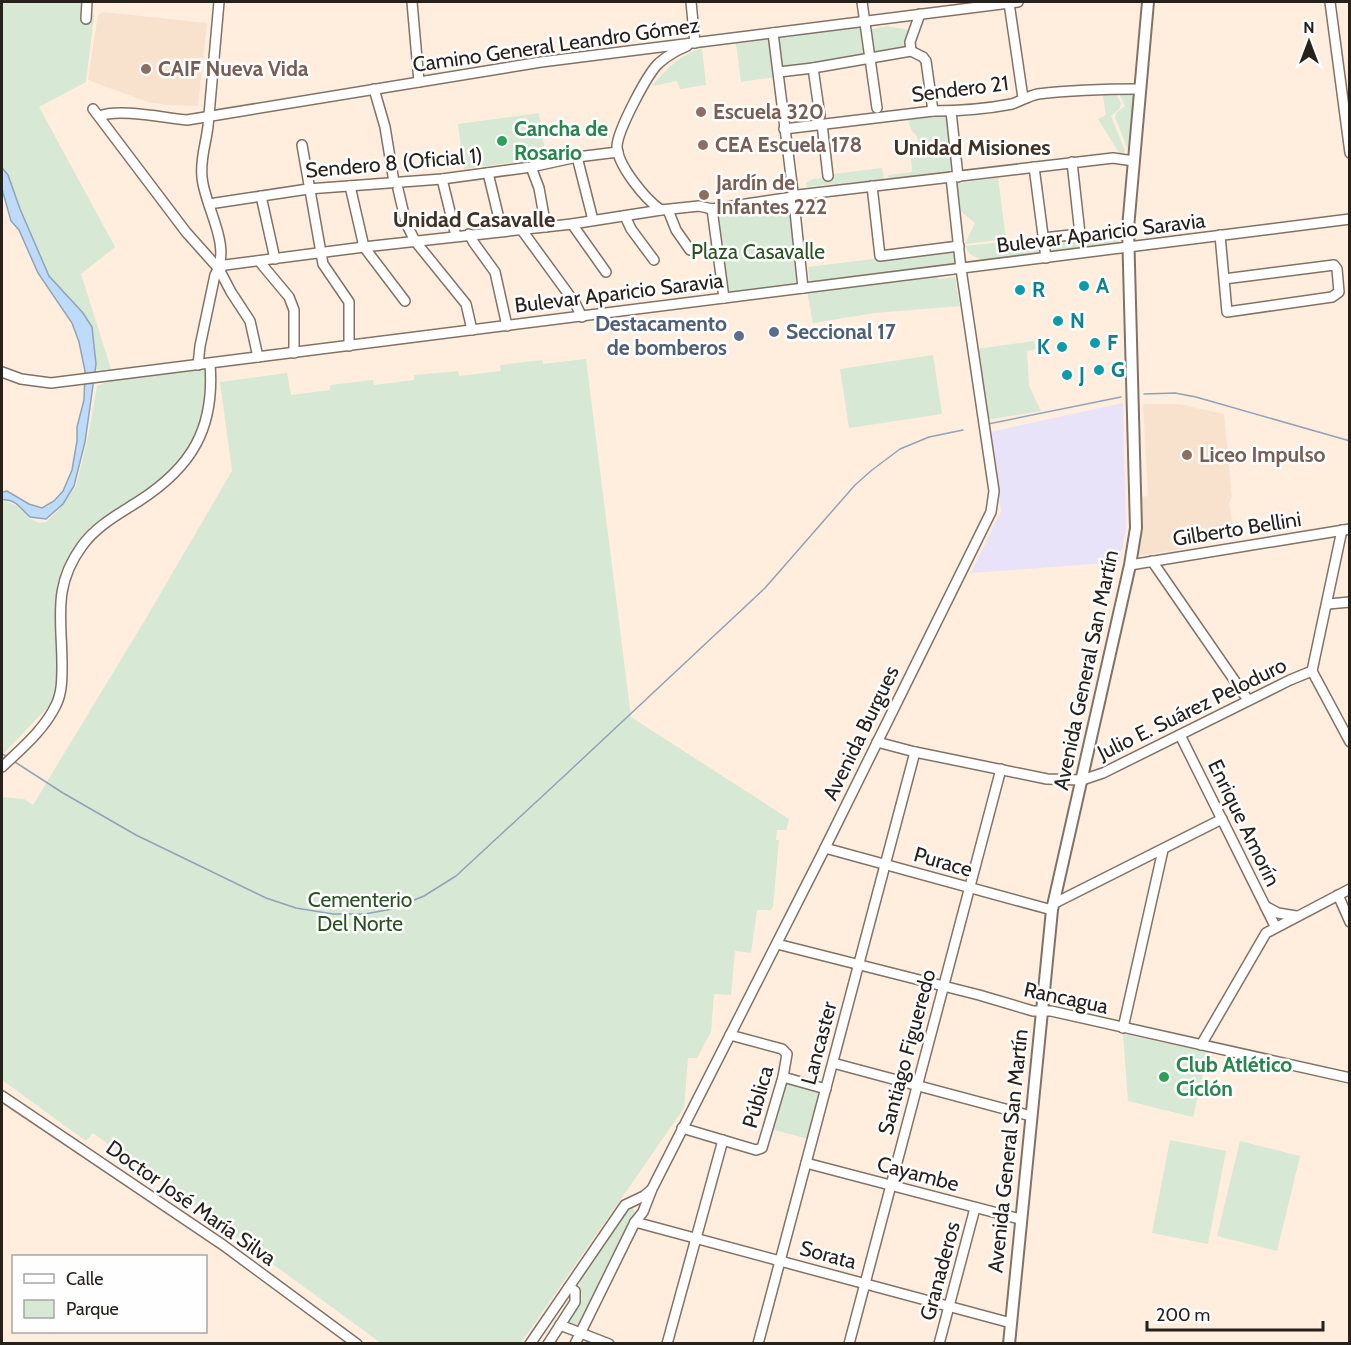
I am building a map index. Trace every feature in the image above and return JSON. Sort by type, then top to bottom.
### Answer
[{"type":"main road","name":"Avenida General San Martín","points":[[1009,1344],[1053,907],[1130,565],[1136,513],[1128,247],[1148,2]]},
{"type":"street","points":[[86,19],[87,2]]},
{"type":"street","points":[[219,2],[209,116],[201,160],[202,178],[208,204],[218,227],[219,269],[250,321],[258,357]]},
{"type":"street","points":[[412,2],[418,82]]},
{"type":"street","points":[[690,250],[664,210],[651,203],[636,184],[618,152],[621,133],[645,82],[655,67],[666,57],[695,43],[692,2]]},
{"type":"street","points":[[862,2],[877,108]]},
{"type":"street","points":[[1014,2],[1023,98]]},
{"type":"street","name":"Camino General Leandro Gómez","points":[[219,269],[186,232],[96,112],[164,116],[187,120],[541,62],[1014,2]]},
{"type":"street","points":[[1330,2],[1350,153]]},
{"type":"street","points":[[920,14],[910,42],[914,53],[926,61],[933,111]]},
{"type":"street","points":[[773,33],[803,288]]},
{"type":"street","points":[[647,48],[655,67]]},
{"type":"street","points":[[778,72],[914,53]]},
{"type":"street","points":[[813,68],[828,176]]},
{"type":"street","points":[[374,89],[406,224],[415,241],[466,304],[472,330]]},
{"type":"street","name":"Sendero 21","points":[[784,129],[821,120],[951,111],[1013,103],[1036,94],[1140,89]]},
{"type":"street","name":"Avenida Burgues","points":[[575,1344],[825,848],[989,518],[993,505],[994,491],[961,269],[951,111]]},
{"type":"street","points":[[302,145],[323,264],[349,302],[349,346]]},
{"type":"street","name":"Sendero 8 (Oficial 1)","points":[[208,204],[308,189],[396,185],[531,167],[577,157],[618,152]]},
{"type":"street","points":[[577,157],[593,220]]},
{"type":"street","points":[[198,365],[215,275],[225,265],[469,234],[572,224],[664,210],[699,206],[712,209],[798,195],[1072,162],[1113,158],[1134,160]]},
{"type":"street","points":[[1043,238],[1080,234],[1072,162]]},
{"type":"street","points":[[531,167],[539,188],[546,227]]},
{"type":"street","points":[[1034,167],[1046,258]]},
{"type":"street","points":[[488,173],[502,231]]},
{"type":"street","points":[[442,179],[456,236]]},
{"type":"street","points":[[350,186],[364,247],[405,301]]},
{"type":"street","points":[[872,186],[880,256],[959,246]]},
{"type":"street","points":[[261,195],[275,259]]},
{"type":"street","points":[[712,209],[724,298]]},
{"type":"street","points":[[625,216],[631,229],[654,260]]},
{"type":"street","name":"Bulevar Aparicio Saravia","points":[[2,372],[34,382],[103,377],[1350,219]]},
{"type":"street","points":[[572,224],[606,272]]},
{"type":"street","points":[[521,229],[575,303],[582,317]]},
{"type":"street","points":[[469,234],[495,272],[507,326]]},
{"type":"street","points":[[1220,236],[1227,312],[1332,297],[1339,292],[1337,268],[1334,265],[1224,279]]},
{"type":"street","points":[[259,261],[289,297],[294,310],[294,353]]},
{"type":"street","points":[[2,767],[44,724],[56,706],[60,694],[62,662],[59,603],[62,585],[69,569],[81,546],[96,531],[160,487],[190,456],[201,436],[205,421],[210,395],[210,364]]},
{"type":"street","points":[[1346,530],[1312,671],[1350,742]]},
{"type":"street","name":"Gilberto Bellini","points":[[1130,565],[1346,530]]},
{"type":"street","points":[[1152,561],[1248,700]]},
{"type":"street","points":[[1328,604],[1350,602]]},
{"type":"street","name":"Julio E. Suárez Peloduro","points":[[877,741],[915,752],[1047,779],[1082,780],[1102,773],[1248,700],[1312,671]]},
{"type":"street","name":"Enrique Amorín","points":[[1180,735],[1275,926]]},
{"type":"street","name":"Lancaster","points":[[758,1344],[915,752]]},
{"type":"street","name":"Santiago Figueredo","points":[[849,1344],[1001,769]]},
{"type":"street","points":[[1053,907],[1222,819]]},
{"type":"street","name":"Purace","points":[[825,848],[969,888],[1053,907]]},
{"type":"street","points":[[1123,1028],[1163,850]]},
{"type":"street","points":[[1201,1045],[1263,936],[1275,926],[1350,889]]},
{"type":"street","points":[[1338,895],[1350,922]]},
{"type":"street","points":[[1265,906],[1278,913],[1296,916]]},
{"type":"street","name":"Rancagua","points":[[777,944],[1033,1011],[1052,1011],[1350,1078]]},
{"type":"street","name":"Pública","points":[[723,1140],[756,1150],[760,1149],[783,1077],[787,1054],[782,1049],[730,1035]]},
{"type":"street","points":[[832,1063],[1031,1116]]},
{"type":"street","points":[[783,1077],[826,1089]]},
{"type":"street","name":"Doctor José María Silva","points":[[2,1096],[223,1245],[357,1344]]},
{"type":"street","points":[[667,1344],[723,1140],[682,1128]]},
{"type":"street","name":"Cayambe","points":[[806,1163],[1020,1219]]},
{"type":"street","points":[[530,1344],[625,1205],[644,1196],[652,1189]]},
{"type":"street","points":[[630,1203],[637,1206],[637,1220]]},
{"type":"street","name":"Granaderos","points":[[939,1344],[975,1208]]},
{"type":"street","name":"Sorata","points":[[637,1220],[695,1238],[1011,1323]]},
{"type":"street","points":[[548,1344],[575,1302],[575,1291],[569,1287]]},
{"type":"street","points":[[560,1325],[609,1344]]},
{"type":"shaded area","name":"CAIF Nueva Vida","points":[[103,12],[207,23],[198,106],[148,102],[88,80],[98,15]]},
{"type":"shaded area","points":[[1123,403],[1126,529],[1119,562],[971,573],[1001,511],[990,432]]},
{"type":"shaded area","name":"Liceo Impulso","points":[[1143,404],[1178,404],[1224,414],[1232,497],[1229,502],[1234,534],[1182,543],[1183,549],[1138,556],[1141,497],[1148,496]]},
{"type":"green space","points":[[2,2],[87,2],[94,15],[86,82],[39,107],[115,247],[81,274],[111,369],[96,370],[92,327],[83,313],[49,276],[8,175],[2,168]]},
{"type":"green space","points":[[862,25],[866,56],[781,68],[777,37]]},
{"type":"green space","points":[[887,26],[909,30],[904,50],[873,52],[869,30]]},
{"type":"green space","points":[[770,38],[775,77],[741,82],[736,43]]},
{"type":"green space","points":[[702,49],[706,85],[680,89],[677,81],[652,86],[668,68],[681,58]]},
{"type":"green space","points":[[1102,91],[1121,91],[1117,96],[1121,103],[1120,108],[1111,116],[1125,151],[1122,155],[1098,119],[1106,115]]},
{"type":"green space","points":[[1134,91],[1128,150],[1115,117],[1116,113],[1125,106],[1120,96],[1122,93]]},
{"type":"green space","name":"Cancha de Rosario","points":[[539,113],[546,158],[464,169],[458,124]]},
{"type":"green space","points":[[947,114],[954,170],[889,179],[888,175],[912,172],[911,157],[919,154],[917,136],[912,131],[907,118]]},
{"type":"green space","points":[[882,168],[884,179],[807,187],[806,183],[813,179],[832,177],[833,174]]},
{"type":"green space","points":[[998,178],[1006,239],[965,244],[975,223],[959,210],[957,183]]},
{"type":"green space","name":"Plaza Casavalle","points":[[781,202],[788,202],[790,205],[799,285],[730,292],[727,290],[717,218],[720,211],[726,209],[727,213],[750,210],[749,206],[767,204],[768,208],[781,206]]},
{"type":"green space","points":[[1120,230],[1119,243],[1053,251],[1052,239]]},
{"type":"green space","points":[[1038,238],[1040,250],[1038,253],[1008,259],[978,258],[970,254],[965,246]]},
{"type":"green space","points":[[955,249],[957,265],[810,284],[808,267]]},
{"type":"green space","points":[[935,276],[940,279],[955,277],[960,306],[875,313],[813,323],[807,291]]},
{"type":"green space","points":[[1034,341],[1036,349],[1027,351],[1029,386],[1041,411],[987,420],[976,349]]},
{"type":"green space","points":[[933,355],[942,414],[849,428],[840,369]]},
{"type":"green space","name":"Cementerio Del Norte","points":[[586,359],[631,717],[789,819],[786,830],[777,830],[776,840],[779,840],[773,906],[771,910],[757,910],[751,953],[735,951],[731,995],[714,994],[711,1032],[697,1058],[688,1058],[684,1108],[521,1343],[381,1343],[93,1133],[86,1141],[2,1080],[2,797],[24,799],[33,805],[232,471],[220,382],[287,373],[291,395],[330,390],[330,385],[373,380],[374,385],[414,380],[414,375],[458,371],[459,376],[501,371],[500,365],[542,360],[543,364]]},
{"type":"green space","points":[[204,369],[206,374],[203,416],[189,449],[159,483],[98,521],[84,536],[61,574],[55,607],[61,686],[48,707],[2,755],[2,502],[6,501],[17,506],[29,518],[39,523],[46,522],[57,512],[76,486],[97,386],[113,379]]},
{"type":"green space","name":"Club Atlético Cíclón","points":[[1123,1034],[1208,1052],[1193,1117],[1128,1101]]},
{"type":"green space","points":[[784,1080],[822,1090],[809,1139],[770,1129]]},
{"type":"green space","points":[[1170,1140],[1226,1151],[1208,1244],[1152,1233]]},
{"type":"green space","points":[[1240,1141],[1300,1156],[1277,1251],[1217,1236]]},
{"type":"green space","points":[[632,1207],[636,1214],[583,1319],[577,1327],[568,1324],[568,1320],[582,1300],[579,1280],[627,1208]]},
{"type":"water","points":[[2,168],[8,175],[49,276],[83,313],[92,327],[96,364],[85,442],[74,486],[63,504],[46,519],[30,517],[14,502],[2,500],[2,492],[7,491],[29,504],[42,508],[54,501],[63,491],[72,470],[77,427],[84,400],[85,371],[72,323],[38,273],[19,230],[11,221],[2,189]]},
{"type":"waterway","points":[[1144,394],[1175,393],[1196,397],[1350,441]]},
{"type":"waterway","points":[[988,424],[1121,397]]},
{"type":"waterway","points":[[15,762],[136,835],[266,898],[296,908],[333,914],[365,914],[392,909],[424,896],[456,876],[765,588],[855,485],[872,470],[900,449],[929,437],[963,430]]},
{"type":"waterway","points":[[2,754],[6,756]]},
{"type":"place","name":"CAIF Nueva Vida","points":[[146,69]]},
{"type":"place","name":"Escuela 320","points":[[701,112]]},
{"type":"place","name":"Cancha de Rosario","points":[[502,141]]},
{"type":"place","name":"CEA Escuela 178","points":[[703,145]]},
{"type":"place","name":"Jardín de Infantes 222","points":[[704,195]]},
{"type":"place","name":"A","points":[[1084,286]]},
{"type":"place","name":"R","points":[[1020,290]]},
{"type":"place","name":"N","points":[[1058,321]]},
{"type":"place","name":"Seccional 17","points":[[774,332]]},
{"type":"place","name":"Destacamento de bomberos","points":[[739,336]]},
{"type":"place","name":"F","points":[[1095,343]]},
{"type":"place","name":"K","points":[[1062,347]]},
{"type":"place","name":"G","points":[[1099,370]]},
{"type":"place","name":"J","points":[[1067,375]]},
{"type":"place","name":"Liceo Impulso","points":[[1187,455]]},
{"type":"place","name":"Club Atlético Cíclón","points":[[1164,1077]]},
{"type":"district","name":"Unidad Misiones","points":[[972,147]]},
{"type":"district","name":"Unidad Casavalle","points":[[474,219]]}]
